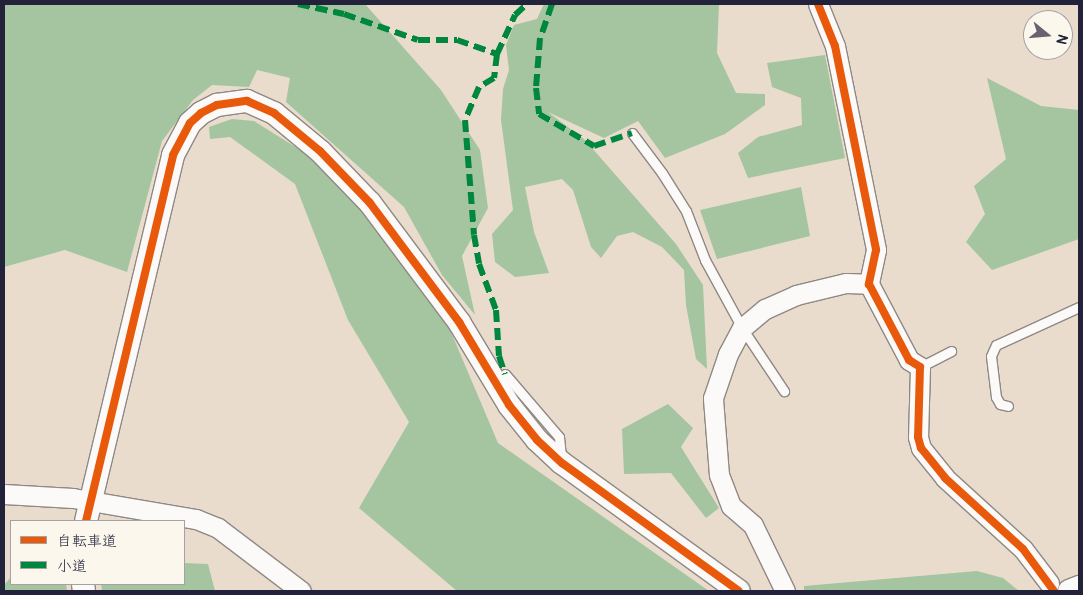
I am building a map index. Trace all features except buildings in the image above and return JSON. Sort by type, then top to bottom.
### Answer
[{"type":"street","points":[[818,4],[836,46],[876,250],[869,284],[909,360],[920,367],[918,437],[921,448],[945,478],[1023,549],[1059,587],[1079,587]]},
{"type":"street","points":[[89,511],[173,155],[190,123],[217,104],[247,101],[274,113],[320,151],[370,203],[460,322],[509,405],[537,440],[562,462],[739,591]]},
{"type":"street","points":[[785,591],[753,525],[731,506],[719,474],[713,398],[728,354],[742,328],[765,309],[796,295],[846,284],[869,284]]},
{"type":"street","points":[[4,494],[89,511],[169,512],[218,528],[302,591]]},
{"type":"lane","points":[[632,133],[662,173],[686,211],[705,260],[742,328],[784,391]]},
{"type":"lane","points":[[1008,406],[1000,404],[996,397],[991,356],[996,345],[1079,307]]},
{"type":"lane","points":[[920,367],[950,351]]},
{"type":"lane","points":[[505,374],[559,437],[562,462]]},
{"type":"green space","points":[[4,4],[365,4],[441,90],[480,150],[488,208],[462,256],[475,315],[442,275],[404,207],[286,102],[290,78],[257,70],[249,87],[212,85],[193,100],[162,141],[127,272],[65,250],[4,267]]},
{"type":"green space","points":[[544,4],[719,4],[717,53],[736,93],[765,94],[765,105],[725,134],[665,158],[638,121],[604,138],[548,112],[585,140],[676,244],[703,285],[707,369],[696,359],[686,305],[684,270],[662,247],[633,232],[617,236],[601,258],[591,247],[573,190],[562,179],[525,187],[534,232],[549,273],[515,277],[495,262],[492,234],[513,210],[501,120],[503,89],[509,70],[506,45],[514,25],[537,19]]},
{"type":"green space","points":[[825,55],[845,158],[748,178],[738,153],[758,137],[802,125],[801,98],[772,87],[767,63]]},
{"type":"green space","points":[[987,78],[1041,106],[1079,110],[1079,239],[992,270],[966,242],[985,214],[974,186],[1006,159]]},
{"type":"green space","points":[[232,119],[254,121],[313,158],[382,218],[448,325],[498,443],[709,591],[457,591],[359,508],[409,422],[348,320],[295,184],[230,137],[210,139],[209,127]]},
{"type":"green space","points":[[801,187],[810,236],[717,259],[700,210]]},
{"type":"green space","points":[[668,404],[693,428],[681,447],[719,508],[706,518],[671,473],[624,474],[622,429]]},
{"type":"green space","points":[[185,563],[208,564],[215,591],[102,591],[101,585],[185,585]]},
{"type":"green space","points":[[977,571],[1003,578],[1019,591],[804,591],[804,586]]},
{"type":"green space","points":[[10,578],[10,585],[66,585],[67,591],[4,591],[4,585]]},
{"type":"marked path","points":[[298,4],[344,14],[418,40],[457,40],[497,54],[494,78],[479,87],[465,120],[474,235],[479,264],[496,310],[499,356],[505,374]]},
{"type":"marked path","points":[[497,54],[515,15],[527,4]]},
{"type":"marked path","points":[[552,4],[540,38],[536,88],[539,114],[594,146],[632,133]]},
{"type":"cycle path","points":[[818,4],[835,46],[876,250],[869,284],[909,360],[920,367],[918,437],[921,448],[945,478],[1023,549],[1054,591]]},
{"type":"cycle path","points":[[86,520],[173,155],[190,123],[201,113],[217,105],[247,101],[274,113],[320,151],[370,203],[459,322],[509,405],[537,440],[562,463],[739,591]]}]
